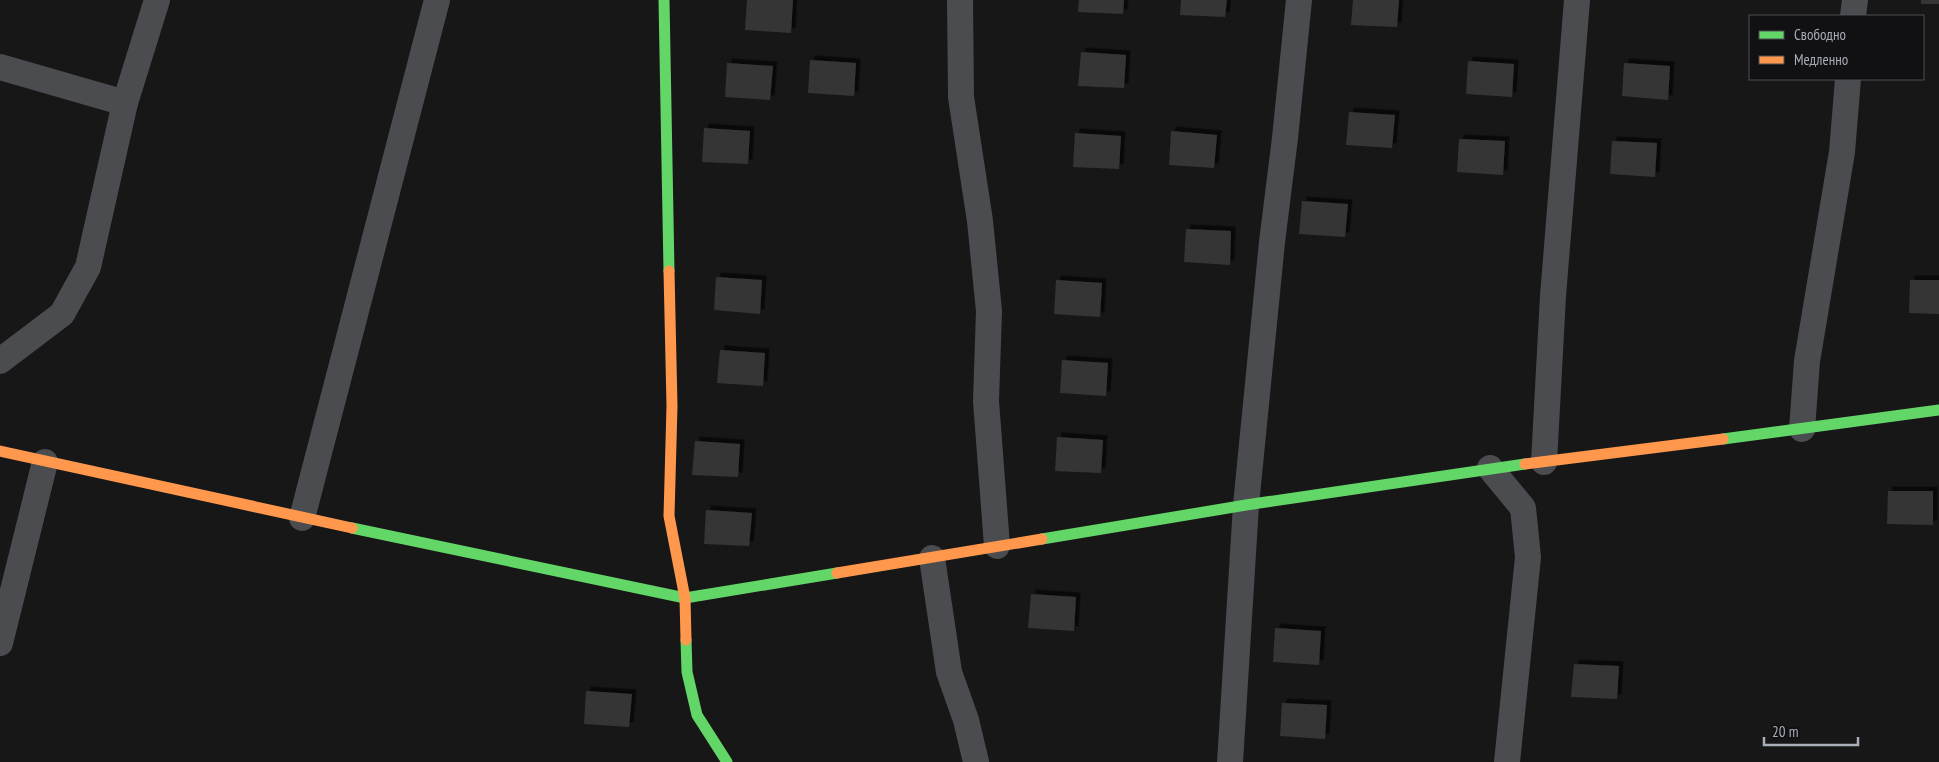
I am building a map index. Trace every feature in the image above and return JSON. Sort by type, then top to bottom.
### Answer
[{"type":"street","points":[[0,361],[62,314],[88,267],[125,103],[157,0]]},
{"type":"street","points":[[302,518],[437,0]]},
{"type":"street","points":[[664,0],[672,406],[669,516],[685,598],[687,672],[696,715],[727,762]]},
{"type":"street","points":[[960,0],[961,97],[980,221],[989,311],[986,401],[997,546]]},
{"type":"street","points":[[1230,762],[1246,504],[1272,242],[1298,18],[1298,0]]},
{"type":"street","points":[[1544,462],[1554,296],[1577,0]]},
{"type":"street","points":[[1853,15],[1855,0]]},
{"type":"street","points":[[0,67],[125,103]]},
{"type":"street","points":[[1802,429],[1806,361],[1842,152],[1848,80]]},
{"type":"street","points":[[0,451],[302,518],[685,598],[1246,504],[1490,468],[1939,410]]},
{"type":"street","points":[[0,643],[45,462]]},
{"type":"street","points":[[1490,468],[1522,508],[1528,557],[1507,762]]},
{"type":"street","points":[[932,558],[949,672],[966,720],[976,762]]},
{"type":"building","points":[[747,0],[793,0],[791,33],[745,30]]},
{"type":"building","points":[[1079,0],[1124,0],[1123,14],[1078,12]]},
{"type":"building","points":[[1181,0],[1227,0],[1225,17],[1180,15]]},
{"type":"building","points":[[1353,0],[1399,0],[1397,27],[1351,25]]},
{"type":"building","points":[[1921,0],[1939,0],[1939,4],[1921,4]]},
{"type":"building","points":[[1081,52],[1126,55],[1124,88],[1078,86]]},
{"type":"building","points":[[810,60],[856,63],[854,96],[808,93]]},
{"type":"building","points":[[1468,61],[1514,64],[1512,97],[1466,94]]},
{"type":"building","points":[[727,63],[773,66],[770,100],[725,97]]},
{"type":"building","points":[[1624,63],[1670,66],[1668,100],[1622,96]]},
{"type":"building","points":[[1349,112],[1395,115],[1392,148],[1346,145]]},
{"type":"building","points":[[704,128],[750,131],[748,164],[702,162]]},
{"type":"building","points":[[1171,131],[1217,135],[1214,168],[1169,165]]},
{"type":"building","points":[[1075,133],[1121,136],[1119,169],[1073,167]]},
{"type":"building","points":[[1459,139],[1505,141],[1503,175],[1457,172]]},
{"type":"building","points":[[1612,141],[1657,143],[1655,177],[1610,174]]},
{"type":"building","points":[[1302,201],[1348,204],[1345,237],[1299,234]]},
{"type":"building","points":[[1186,229],[1231,231],[1230,265],[1184,262]]},
{"type":"building","points":[[716,277],[762,280],[760,314],[714,310]]},
{"type":"building","points":[[1056,280],[1102,283],[1100,317],[1054,314]]},
{"type":"building","points":[[1910,280],[1939,280],[1939,314],[1909,313]]},
{"type":"building","points":[[720,350],[765,353],[763,386],[717,383]]},
{"type":"building","points":[[1062,360],[1108,363],[1106,396],[1060,393]]},
{"type":"building","points":[[1057,437],[1103,440],[1101,473],[1055,471]]},
{"type":"building","points":[[695,441],[740,444],[738,477],[692,475]]},
{"type":"building","points":[[1888,491],[1933,491],[1933,525],[1887,524]]},
{"type":"building","points":[[706,510],[752,513],[749,546],[704,544]]},
{"type":"building","points":[[1031,594],[1076,597],[1074,631],[1028,628]]},
{"type":"building","points":[[1275,628],[1321,631],[1319,665],[1273,662]]},
{"type":"building","points":[[1574,664],[1619,666],[1617,699],[1571,697]]},
{"type":"building","points":[[586,691],[632,694],[629,727],[584,724]]},
{"type":"building","points":[[1282,703],[1327,705],[1325,739],[1280,736]]},
{"type":"traffic: fast","points":[[664,0],[669,271]]},
{"type":"traffic: fast","points":[[1723,439],[1939,410]]},
{"type":"traffic: fast","points":[[1042,539],[1246,505],[1525,464]]},
{"type":"traffic: fast","points":[[352,528],[685,598],[837,573]]},
{"type":"traffic: fast","points":[[686,640],[687,672],[697,715],[727,762]]},
{"type":"traffic: slow","points":[[669,271],[672,406],[669,516],[685,598],[686,640]]},
{"type":"traffic: slow","points":[[1525,464],[1723,439]]},
{"type":"traffic: slow","points":[[0,451],[352,528]]},
{"type":"traffic: slow","points":[[837,573],[1042,539]]}]
